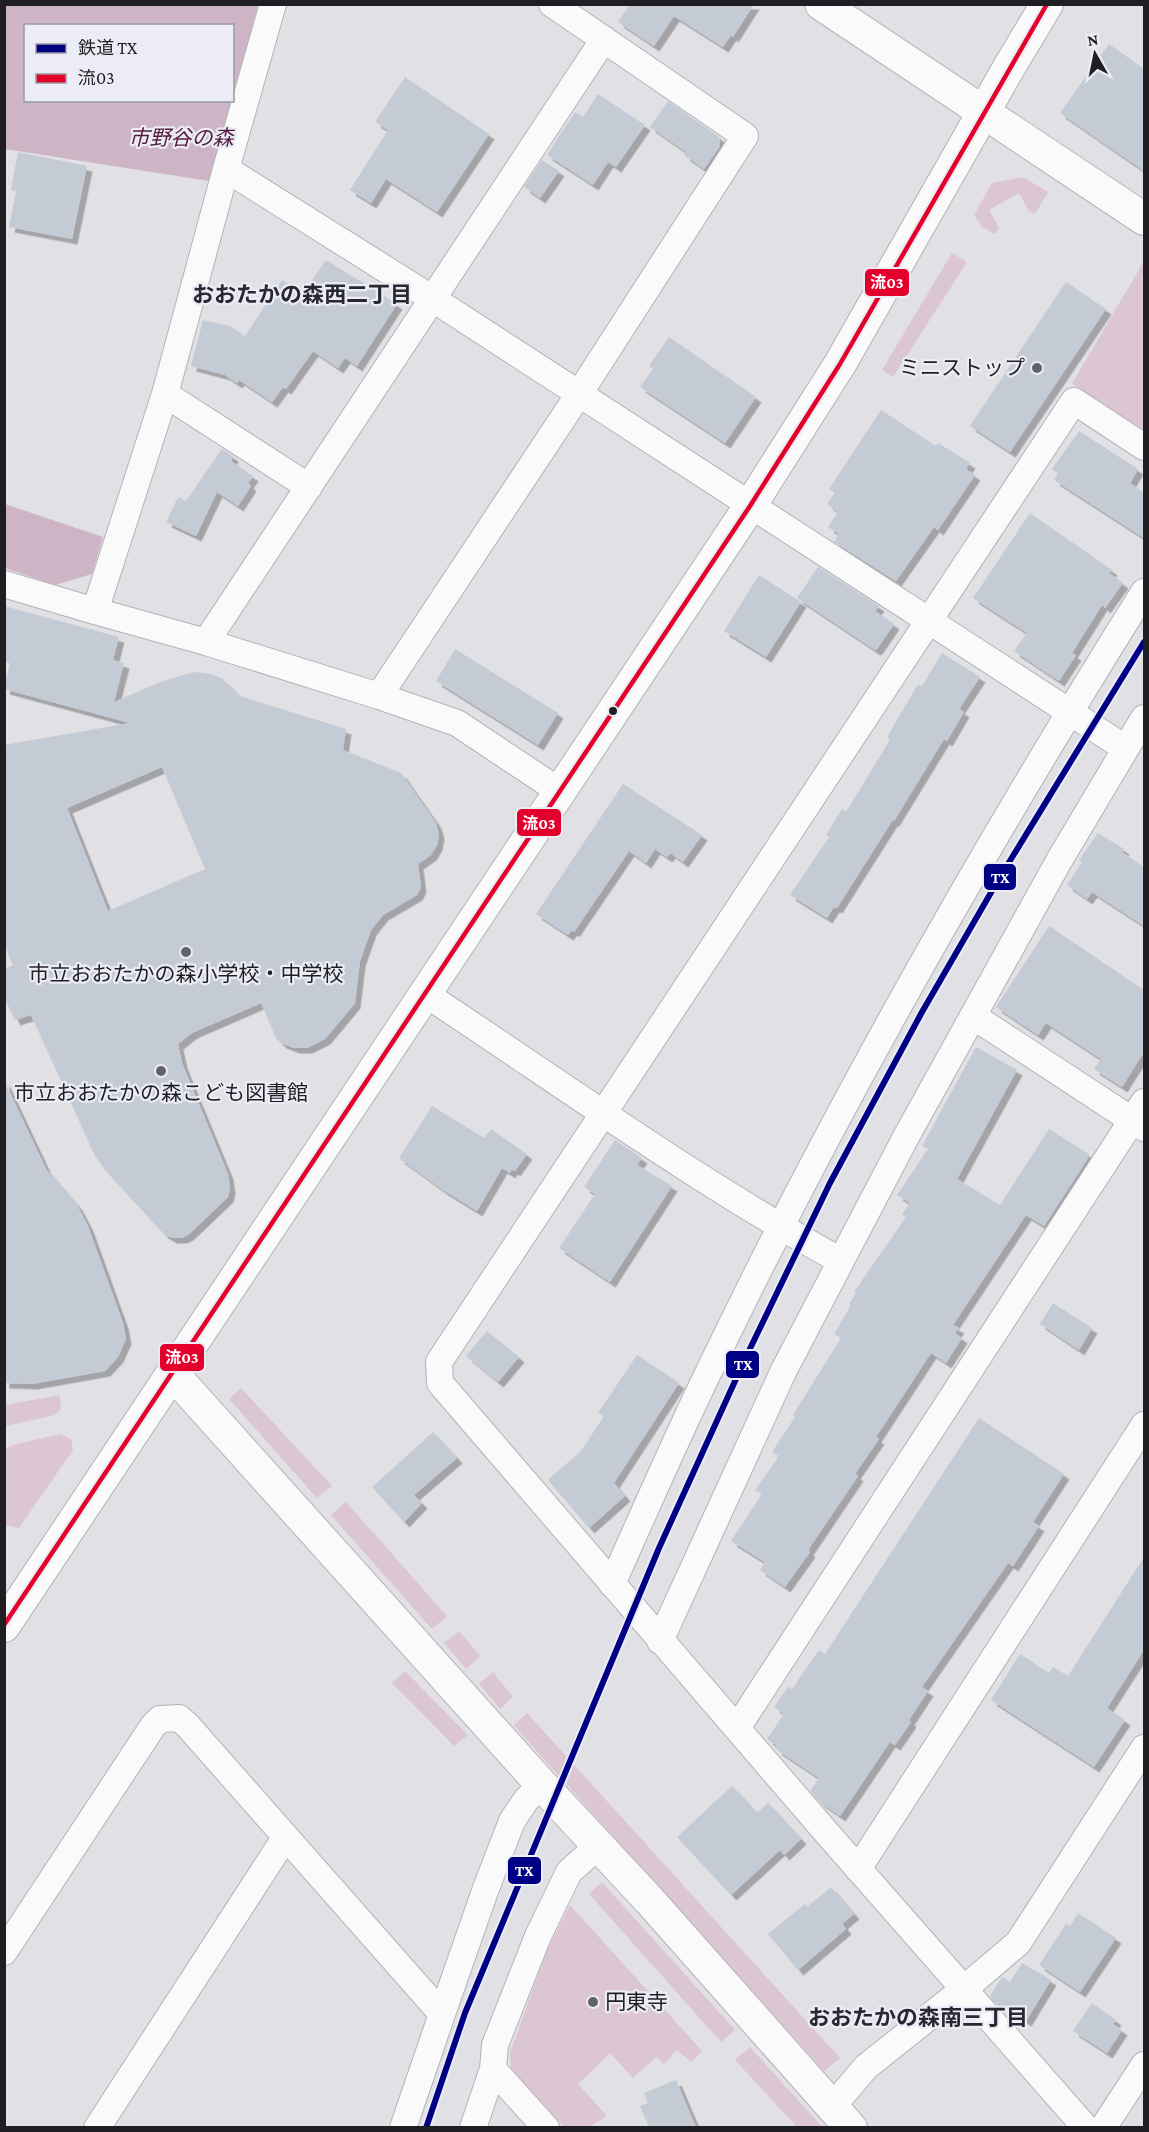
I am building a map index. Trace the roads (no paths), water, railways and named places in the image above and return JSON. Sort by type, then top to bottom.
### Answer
[{"type":"street","points":[[95,611],[165,394],[273,4]]},
{"type":"street","points":[[379,696],[579,394],[745,136],[552,4]]},
{"type":"street","points":[[821,4],[1144,219]]},
{"type":"street","points":[[4,1626],[750,506],[840,364],[1047,4]]},
{"type":"street","points":[[207,642],[604,39]]},
{"type":"street","points":[[226,169],[432,299],[1125,748]]},
{"type":"street","points":[[165,394],[309,487]]},
{"type":"street","points":[[1086,2127],[660,1641],[440,1383],[438,1372],[439,1362],[1074,401],[1144,447]]},
{"type":"street","points":[[4,584],[207,642],[457,723],[559,791]]},
{"type":"street","points":[[612,1584],[712,1364],[878,1041],[976,868],[1144,592]]},
{"type":"street","points":[[660,1641],[783,1372],[841,1261],[1060,860],[1144,718]]},
{"type":"street","points":[[424,993],[602,1114],[781,1228],[841,1261]]},
{"type":"street","points":[[737,1728],[1141,1117],[973,1016]]},
{"type":"street","points":[[173,1374],[841,2117],[866,2067],[964,1989],[1018,1942],[1144,1748]]},
{"type":"street","points":[[858,1869],[1137,1455],[1144,1425]]},
{"type":"street","points":[[4,1952],[153,1726],[160,1719],[179,1718],[442,2014]]},
{"type":"street","points":[[403,2127],[485,1890],[512,1821],[526,1800],[542,1785]]},
{"type":"street","points":[[97,2127],[281,1844],[287,1839]]},
{"type":"street","points":[[472,2127],[493,2069],[495,2045],[538,1936],[569,1872],[598,1846]]},
{"type":"street","points":[[1103,2127],[1144,2065]]},
{"type":"street","points":[[493,2069],[546,2127]]},
{"type":"rail line","name":"TX","points":[[426,2128],[465,2013],[659,1548],[746,1357],[830,1183],[922,1012],[1000,877],[1144,642]]},
{"type":"place","name":"ミニストップ","points":[[1037,368]]},
{"type":"place","name":"市立おおたかの森小学校・中学校","points":[[186,952]]},
{"type":"place","name":"市立おおたかの森こども図書館","points":[[161,1071]]},
{"type":"place","name":"円東寺","points":[[593,2002]]},
{"type":"district","name":"おおたかの森西二丁目","points":[[302,294]]},
{"type":"district","name":"おおたかの森南三丁目","points":[[918,2017]]},
{"type":"park label","name":"市野谷の森","points":[[181,138]]}]
